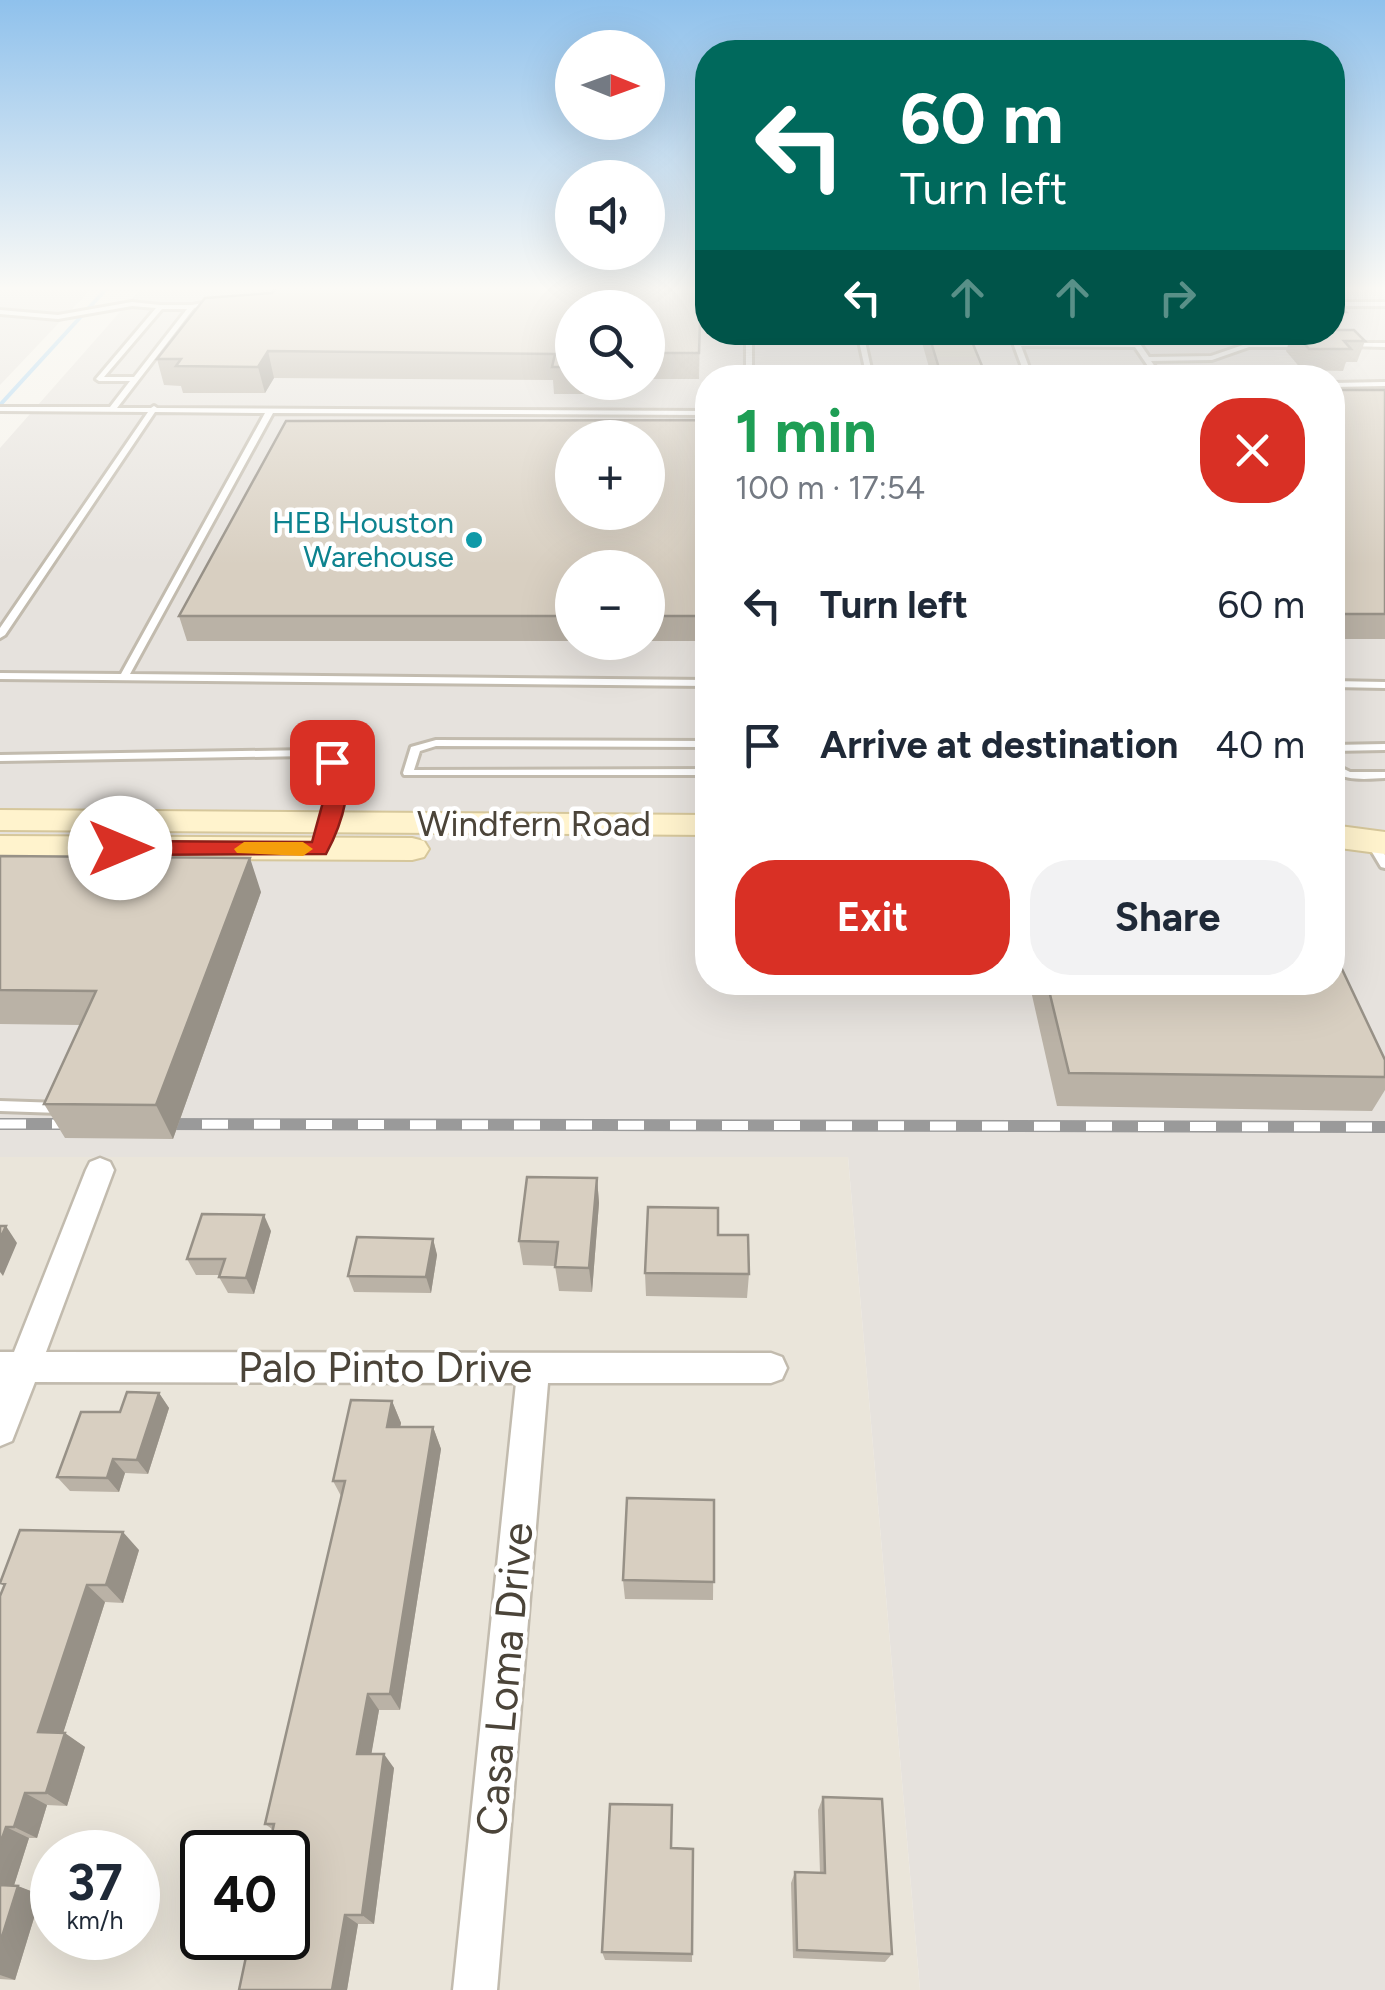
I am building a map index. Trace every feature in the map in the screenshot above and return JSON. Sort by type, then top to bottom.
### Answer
[{"type":"street","name":"Windfern Road","points":[[0,820],[695,850]]},
{"type":"street","name":"Windfern Road","points":[[0,847],[695,826]]},
{"type":"street","points":[[1345,840],[1381,850]]},
{"type":"street","points":[[1345,849],[1381,850]]},
{"type":"street","points":[[0,1430],[12,1366],[100,1170]]},
{"type":"street","name":"Palo Pinto Drive","points":[[12,1366],[771,1368]]},
{"type":"street","name":"Casa Loma Drive","points":[[474,1990],[533,1368]]},
{"type":"lane","points":[[112,408],[133,380]]},
{"type":"lane","points":[[1345,385],[1385,384]]},
{"type":"lane","points":[[0,636],[154,408]]},
{"type":"lane","points":[[124,678],[271,408]]},
{"type":"lane","points":[[0,409],[695,413]]},
{"type":"lane","points":[[0,676],[695,685]]},
{"type":"lane","points":[[1345,684],[1385,684]]},
{"type":"lane","points":[[695,744],[436,744],[414,750],[408,772],[695,772]]},
{"type":"lane","points":[[1345,748],[1385,747]]},
{"type":"lane","points":[[0,758],[309,753],[332,762],[338,780],[325,836]]},
{"type":"lane","points":[[1345,774],[1385,775]]},
{"type":"lane","points":[[0,1106],[63,1108]]},
{"type":"shaded area","points":[[60,380],[555,380],[555,400],[665,400],[665,380],[695,380],[695,995],[1345,995],[1345,380],[1385,380],[1385,1990],[920,1990],[848,1157],[0,1157],[0,448]]},
{"type":"shaded area","points":[[0,1157],[848,1157],[920,1990],[0,1990]]},
{"type":"building","points":[[1345,390],[1385,390],[1385,614],[1345,614]]},
{"type":"building","name":"HEB Houston Warehouse","points":[[555,420],[555,530],[665,530],[665,420],[695,420],[695,616],[665,616],[665,550],[555,550],[555,616],[179,616],[286,421]]},
{"type":"building","points":[[0,856],[250,858],[156,1105],[44,1104],[96,991],[0,990]]},
{"type":"building","points":[[1345,975],[1385,1060],[1385,1077],[1069,1073],[1050,995],[1345,995]]},
{"type":"building","points":[[527,1177],[597,1178],[589,1268],[555,1267],[558,1242],[519,1241]]},
{"type":"building","points":[[648,1207],[718,1208],[718,1235],[748,1235],[749,1274],[645,1273]]},
{"type":"building","points":[[202,1214],[264,1215],[246,1278],[219,1277],[225,1259],[187,1259]]},
{"type":"building","points":[[357,1237],[433,1239],[426,1277],[348,1276]]},
{"type":"building","points":[[127,1392],[159,1393],[137,1460],[113,1459],[107,1478],[57,1477],[81,1412],[120,1412]]},
{"type":"building","points":[[351,1400],[392,1401],[387,1427],[433,1427],[390,1694],[368,1694],[357,1754],[384,1754],[362,1915],[345,1915],[332,1990],[239,1990],[245,1960],[310,1960],[310,1830],[273,1830],[274,1824],[265,1824],[345,1481],[333,1481]]},
{"type":"building","points":[[627,1498],[714,1500],[714,1582],[623,1580]]},
{"type":"building","points":[[20,1530],[123,1532],[106,1585],[87,1585],[38,1732],[65,1733],[46,1793],[25,1793],[14,1827],[6,1827],[0,1844],[0,1596],[5,1584],[0,1583]]},
{"type":"building","points":[[823,1797],[882,1799],[892,1954],[797,1950],[795,1872],[825,1873]]},
{"type":"building","points":[[610,1804],[672,1805],[671,1848],[693,1849],[692,1954],[602,1952]]},
{"type":"building","points":[[0,1885],[18,1886],[0,1943]]},
{"type":"waterway","points":[[0,405],[23,380]]},
{"type":"railway","points":[[0,1124],[85,1124]]},
{"type":"railway","points":[[150,1124],[1385,1127]]},
{"type":"slow traffic","points":[[244,849],[303,849]]},
{"type":"place","name":"HEB Houston Warehouse","points":[[474,540]]},
{"type":"route","points":[[120,848],[319,849],[330,823],[338,780],[332,762]]}]
